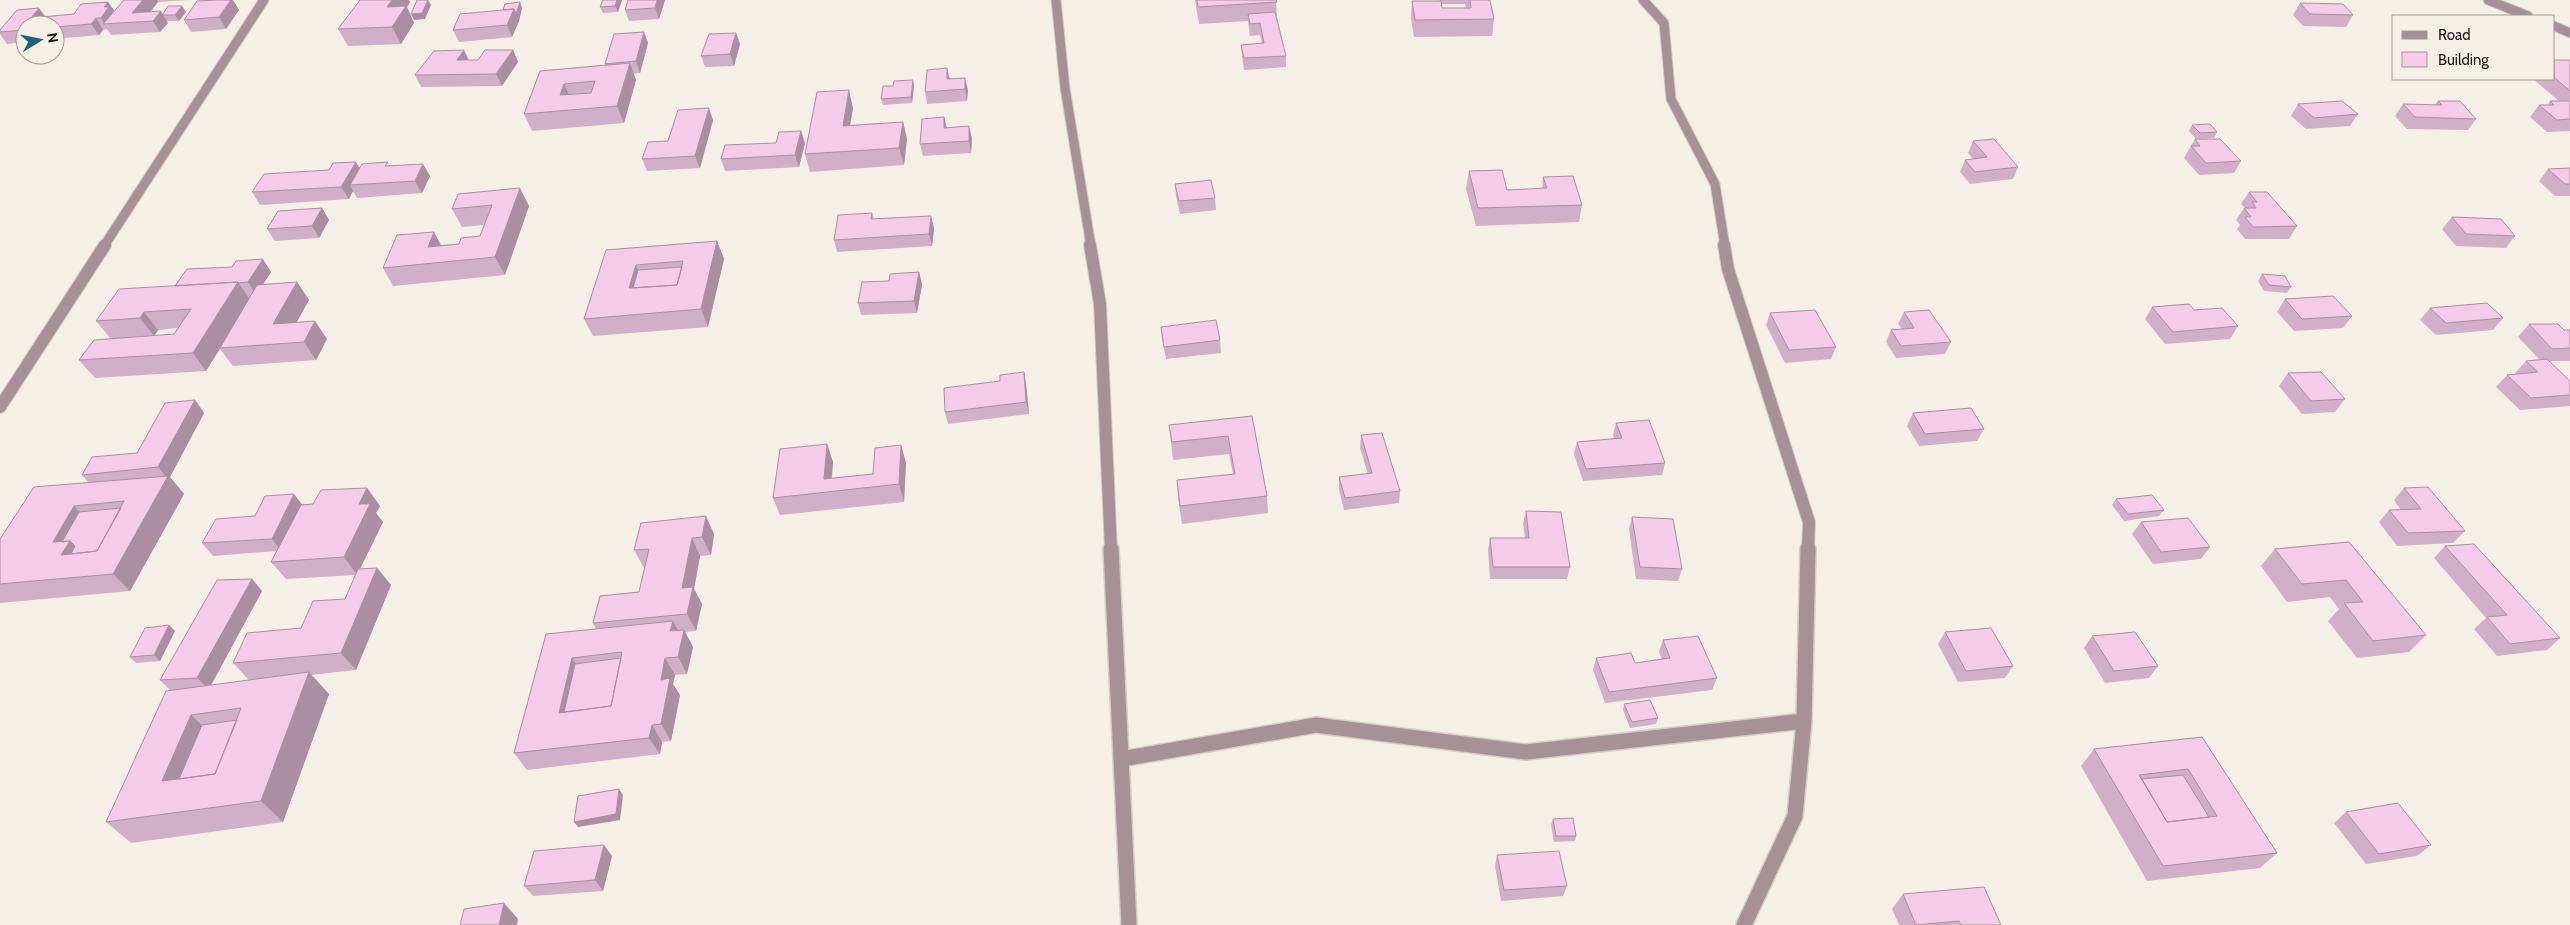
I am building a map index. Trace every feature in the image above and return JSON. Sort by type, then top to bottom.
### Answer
[{"type":"street","points":[[0,407],[264,0]]},
{"type":"street","points":[[1056,0],[1065,88],[1100,304],[1129,925]]},
{"type":"street","points":[[1643,0],[1664,23],[1671,98],[1715,184],[1728,269],[1809,522],[1804,721],[1795,816],[1744,925]]},
{"type":"street","points":[[2488,0],[2526,15]]},
{"type":"street","points":[[2555,26],[2570,33]]},
{"type":"street","points":[[1122,758],[1316,725],[1526,752],[1804,721]]},
{"type":"building","points":[[124,0],[143,0],[132,13],[161,11],[153,21],[103,24]]},
{"type":"building","points":[[231,0],[219,17],[184,20],[197,1]]},
{"type":"building","points":[[360,0],[392,0],[387,7],[406,6],[392,27],[338,29]]},
{"type":"building","points":[[417,0],[428,0],[422,13],[411,14]]},
{"type":"building","points":[[603,0],[617,0],[615,6],[600,7]]},
{"type":"building","points":[[628,0],[657,0],[655,8],[625,10]]},
{"type":"building","points":[[1197,0],[1276,0],[1277,2],[1198,7]]},
{"type":"building","points":[[1470,0],[1490,0],[1494,19],[1415,20],[1412,1],[1441,1],[1442,8],[1471,8]]},
{"type":"building","points":[[108,2],[104,7],[109,7],[101,18],[96,18],[91,24],[65,26],[65,15],[63,15],[74,14],[81,4]]},
{"type":"building","points":[[520,2],[516,14],[514,9],[503,10],[505,4]]},
{"type":"building","points":[[2300,3],[2343,4],[2353,15],[2310,14]]},
{"type":"building","points":[[168,6],[182,6],[175,15],[163,15]]},
{"type":"building","points":[[39,8],[33,15],[15,15],[15,31],[0,32],[17,10]]},
{"type":"building","points":[[514,9],[507,25],[453,30],[460,14]]},
{"type":"building","points":[[1275,12],[1286,56],[1244,58],[1241,45],[1264,43],[1260,23],[1250,24],[1248,14]]},
{"type":"building","points":[[644,32],[636,61],[605,64],[614,34]]},
{"type":"building","points":[[736,33],[730,54],[701,56],[709,34]]},
{"type":"building","points":[[464,50],[457,60],[478,60],[485,50],[513,50],[496,74],[415,75],[434,51]]},
{"type":"building","points":[[2555,60],[2570,60],[2570,91],[2555,78]]},
{"type":"building","points":[[630,63],[617,106],[524,114],[540,71]],"holes":[[[595,81],[591,93],[560,95],[564,84]]]},
{"type":"building","points":[[947,68],[947,79],[965,78],[965,89],[925,92],[927,70]]},
{"type":"building","points":[[913,80],[911,97],[881,99],[883,86],[893,86],[894,81]]},
{"type":"building","points":[[849,90],[843,126],[903,122],[899,148],[805,154],[817,92]]},
{"type":"building","points":[[2342,101],[2358,114],[2314,118],[2298,104]]},
{"type":"building","points":[[2438,101],[2460,101],[2476,119],[2415,117],[2403,104],[2442,105]]},
{"type":"building","points":[[2550,101],[2570,101],[2570,119],[2557,120],[2539,105],[2554,105]]},
{"type":"building","points":[[709,108],[695,156],[642,159],[648,142],[668,141],[678,110]]},
{"type":"building","points":[[944,117],[944,128],[969,126],[969,141],[920,144],[922,119]]},
{"type":"building","points":[[2210,124],[2217,132],[2200,133],[2192,125]]},
{"type":"building","points":[[801,131],[795,155],[721,159],[725,145],[776,143],[779,132]]},
{"type":"building","points":[[1994,139],[2018,167],[1975,172],[1965,160],[1987,157],[1973,141]]},
{"type":"building","points":[[2195,139],[2220,139],[2241,161],[2206,163],[2191,146],[2200,146]]},
{"type":"building","points":[[356,162],[341,187],[252,192],[264,174],[329,170],[333,163]]},
{"type":"building","points":[[388,162],[385,166],[423,164],[415,181],[350,185],[362,164]]},
{"type":"building","points":[[2570,168],[2570,184],[2565,184],[2548,169]]},
{"type":"building","points":[[1502,170],[1507,190],[1547,188],[1543,177],[1573,176],[1582,205],[1478,208],[1469,171]]},
{"type":"building","points":[[1211,180],[1215,198],[1179,201],[1175,184]]},
{"type":"building","points":[[520,188],[495,257],[383,268],[397,235],[434,232],[428,247],[459,244],[461,238],[480,236],[492,205],[452,209],[458,194]]},
{"type":"building","points":[[2249,192],[2267,192],[2297,226],[2253,227],[2245,217],[2251,217],[2244,208],[2256,208],[2252,202],[2257,202]]},
{"type":"building","points":[[322,208],[312,226],[267,229],[278,211]]},
{"type":"building","points":[[872,213],[871,219],[931,216],[929,234],[834,240],[838,215]]},
{"type":"building","points":[[2452,217],[2501,219],[2515,236],[2466,234]]},
{"type":"building","points":[[717,241],[701,309],[584,319],[606,250]],"holes":[[[683,261],[677,285],[629,288],[636,265]]]},
{"type":"building","points":[[263,259],[248,282],[175,286],[187,269],[232,267],[236,261]]},
{"type":"building","points":[[682,267],[677,285],[633,288],[638,270]]},
{"type":"building","points":[[919,272],[914,301],[858,303],[862,282],[889,281],[890,274]]},
{"type":"building","points":[[2262,274],[2285,276],[2291,287],[2269,285]]},
{"type":"building","points":[[238,282],[193,353],[79,360],[94,340],[174,334],[191,309],[144,312],[140,318],[96,321],[119,289]]},
{"type":"building","points":[[297,282],[273,324],[315,321],[304,342],[220,348],[257,285]]},
{"type":"building","points":[[2333,296],[2352,316],[2302,319],[2285,299]]},
{"type":"building","points":[[2487,303],[2503,318],[2446,323],[2430,308]]},
{"type":"building","points":[[2189,304],[2194,310],[2222,308],[2238,326],[2173,332],[2152,307]]},
{"type":"building","points":[[1815,310],[1836,347],[1789,350],[1770,313]]},
{"type":"building","points":[[1929,310],[1951,342],[1901,346],[1891,330],[1914,328],[1904,312]]},
{"type":"building","points":[[1216,320],[1220,340],[1164,347],[1161,327]]},
{"type":"building","points":[[2529,324],[2558,324],[2564,330],[2570,330],[2570,348],[2552,349]]},
{"type":"building","points":[[2547,359],[2570,381],[2570,395],[2531,398],[2507,375],[2538,372],[2526,361]]},
{"type":"building","points":[[1024,372],[1026,402],[945,412],[944,388],[1000,381],[1000,375]]},
{"type":"building","points":[[2321,372],[2345,399],[2311,401],[2288,373]]},
{"type":"building","points":[[195,400],[158,467],[82,475],[92,457],[137,453],[165,403]]},
{"type":"building","points":[[1971,408],[1984,429],[1925,434],[1913,413]]},
{"type":"building","points":[[1252,416],[1267,496],[1180,506],[1177,480],[1235,474],[1228,436],[1172,442],[1169,425]]},
{"type":"building","points":[[1649,420],[1665,463],[1586,469],[1577,442],[1622,438],[1616,423]]},
{"type":"building","points":[[1382,433],[1400,491],[1345,498],[1339,477],[1372,473],[1361,435]]},
{"type":"building","points":[[827,444],[824,479],[873,474],[875,448],[901,445],[899,484],[773,498],[780,449]]},
{"type":"building","points":[[168,476],[113,574],[0,584],[0,539],[34,487]],"holes":[[[124,501],[97,551],[61,555],[70,541],[53,542],[74,506]]]},
{"type":"building","points":[[2428,487],[2465,531],[2408,533],[2389,510],[2421,509],[2404,488]]},
{"type":"building","points":[[367,488],[359,504],[370,504],[344,557],[271,562],[301,505],[313,504],[321,490]]},
{"type":"building","points":[[294,494],[272,539],[202,543],[216,519],[255,516],[265,496]]},
{"type":"building","points":[[2152,495],[2164,510],[2128,514],[2116,499]]},
{"type":"building","points":[[121,508],[97,551],[71,554],[75,546],[70,541],[62,542],[79,512]]},
{"type":"building","points":[[1526,511],[1561,512],[1570,567],[1493,567],[1490,538],[1529,538]]},
{"type":"building","points":[[706,516],[702,537],[692,538],[682,588],[693,587],[687,614],[593,623],[600,596],[639,592],[649,549],[634,550],[641,523]]},
{"type":"building","points":[[1632,517],[1673,519],[1682,569],[1640,567]]},
{"type":"building","points":[[2188,518],[2210,547],[2161,552],[2141,522]]},
{"type":"building","points":[[2349,542],[2426,635],[2373,641],[2344,603],[2363,602],[2346,580],[2302,584],[2275,549]]},
{"type":"building","points":[[2474,544],[2560,638],[2510,644],[2487,617],[2507,615],[2445,546]]},
{"type":"building","points":[[377,568],[341,653],[233,663],[247,633],[301,628],[313,601],[345,599],[358,569]]},
{"type":"building","points":[[252,579],[197,678],[160,680],[217,580]]},
{"type":"building","points":[[673,621],[670,631],[684,630],[678,657],[665,658],[661,680],[670,678],[661,724],[652,725],[649,738],[514,753],[546,634]],"holes":[[[622,652],[611,706],[559,713],[572,658]]]},
{"type":"building","points":[[169,625],[154,655],[130,657],[145,628]]},
{"type":"building","points":[[1991,628],[2013,666],[1966,671],[1945,632]]},
{"type":"building","points":[[2135,632],[2158,666],[2114,671],[2092,636]]},
{"type":"building","points":[[1698,636],[1717,678],[1609,692],[1596,658],[1631,653],[1635,663],[1670,658],[1663,640]]},
{"type":"building","points":[[621,658],[611,706],[564,712],[575,664]]},
{"type":"building","points":[[309,672],[261,801],[106,822],[166,691]],"holes":[[[241,708],[215,774],[162,781],[191,715]]]},
{"type":"building","points":[[1650,700],[1658,718],[1632,722],[1624,704]]},
{"type":"building","points":[[237,720],[215,774],[179,779],[202,725]]},
{"type":"building","points":[[2202,737],[2277,853],[2163,866],[2094,749]],"holes":[[[2188,769],[2217,816],[2167,822],[2139,775]]]},
{"type":"building","points":[[2183,775],[2209,817],[2167,822],[2142,779]]},
{"type":"building","points":[[619,789],[616,814],[574,822],[578,796]]},
{"type":"building","points":[[2398,803],[2431,845],[2379,854],[2346,812]]},
{"type":"building","points":[[1573,818],[1576,836],[1556,836],[1553,819]]},
{"type":"building","points":[[604,845],[595,880],[524,886],[534,851]]},
{"type":"building","points":[[1559,851],[1567,886],[1504,890],[1497,855]]},
{"type":"building","points":[[1984,887],[2001,925],[1961,925],[1959,921],[1916,925],[1903,894]]},
{"type":"building","points":[[504,903],[499,925],[460,925],[464,909]]}]
